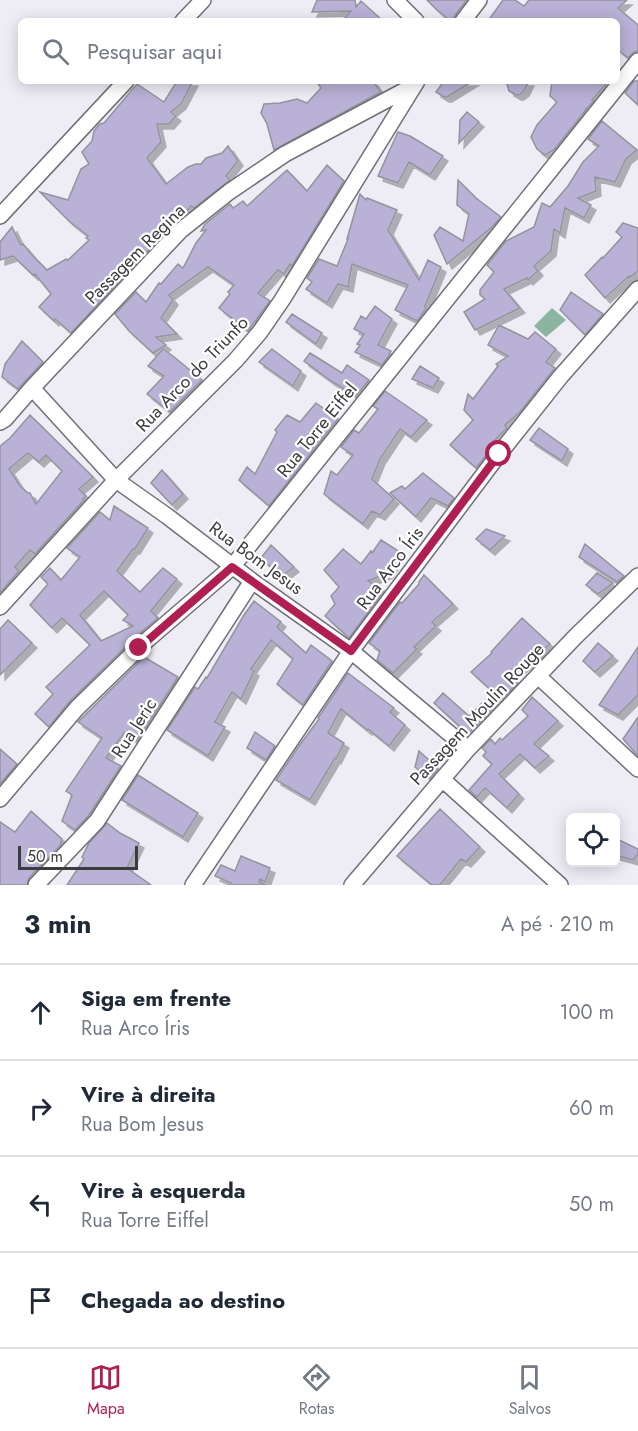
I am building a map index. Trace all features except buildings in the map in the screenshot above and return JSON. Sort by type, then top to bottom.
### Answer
[{"type":"street","points":[[186,18],[202,0]]},
{"type":"street","points":[[395,0],[413,18]]},
{"type":"street","points":[[465,18],[479,0]]},
{"type":"street","name":"Rua Torre Eiffel","points":[[620,83],[638,61]]},
{"type":"street","points":[[0,216],[123,84]]},
{"type":"street","name":"Passagem Regina","points":[[3,414],[32,388],[180,231],[229,192],[285,154],[413,84]]},
{"type":"street","name":"Rua Arco do Triunfo","points":[[0,608],[116,480],[236,360],[260,332],[414,84]]},
{"type":"street","name":"Rua Torre Eiffel","points":[[0,799],[77,708],[146,641],[232,567],[620,84]]},
{"type":"street","name":"Rua Arco Íris","points":[[193,885],[351,651],[499,454],[561,376],[638,289]]},
{"type":"street","name":"Rua Bom Jesus","points":[[32,388],[116,480],[168,516],[232,567],[351,651],[468,749]]},
{"type":"street","name":"Passagem Moulin Rouge","points":[[354,884],[468,749],[576,636],[637,578]]},
{"type":"street","name":"Rua Jeric","points":[[36,885],[97,820],[252,581]]},
{"type":"street","points":[[538,676],[638,769]]},
{"type":"street","points":[[442,779],[560,885]]},
{"type":"green space","points":[[552,308],[566,320],[546,337],[534,326]]},
{"type":"route","points":[[139,648],[232,567],[351,651],[499,454]]}]
